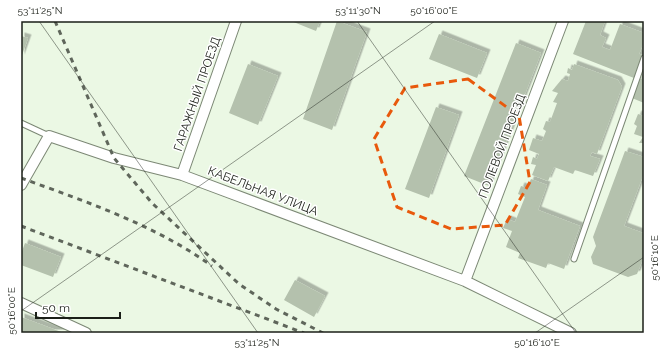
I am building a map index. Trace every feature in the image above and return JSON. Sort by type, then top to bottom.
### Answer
[{"type":"street","name":"ГАРАЖНЫЙ ПРОЕЗД","points":[[182,175],[236,21]]},
{"type":"street","name":"ПОЛЕВОЙ ПРОЕЗД","points":[[465,281],[563,21]]},
{"type":"street","name":"КАБЕЛЬНАЯ УЛИЦА","points":[[49,136],[114,158],[182,175],[465,281],[571,333]]},
{"type":"street","points":[[21,185],[49,136]]},
{"type":"street","points":[[21,303],[86,333]]},
{"type":"lane","points":[[574,260],[644,58]]},
{"type":"lane","points":[[21,122],[49,136]]},
{"type":"highlighted area","points":[[468,79],[519,116],[530,182],[505,225],[451,229],[397,207],[374,139],[405,88]]},
{"type":"building","points":[[291,21],[320,21],[316,31]]},
{"type":"building","points":[[337,21],[367,32],[332,130],[303,119]]},
{"type":"building","points":[[586,21],[605,21],[600,35],[606,38],[602,47],[610,50],[620,24],[644,33],[644,42],[639,54],[643,55],[634,78],[573,54]]},
{"type":"building","points":[[439,34],[487,53],[477,78],[429,59]]},
{"type":"building","points":[[21,36],[28,38],[21,58]]},
{"type":"building","points":[[516,43],[541,53],[489,186],[464,176]]},
{"type":"building","points":[[248,64],[278,76],[258,125],[229,113]]},
{"type":"building","points":[[574,64],[618,80],[622,87],[597,154],[592,152],[590,156],[600,159],[593,176],[575,170],[573,174],[554,167],[548,181],[532,175],[536,165],[531,164],[533,157],[537,159],[539,154],[529,150],[533,138],[542,141],[546,131],[543,129],[546,121],[550,122],[557,103],[553,102],[558,93],[552,91],[562,79],[568,81],[570,74],[567,73],[568,68],[572,70]]},
{"type":"building","points":[[639,78],[644,80],[644,103],[632,98]]},
{"type":"building","points":[[436,107],[459,115],[429,198],[405,189]]},
{"type":"building","points":[[638,114],[644,116],[644,143],[639,143],[643,137],[634,134],[637,126],[634,124]]},
{"type":"building","points":[[625,151],[644,157],[644,173],[624,226],[643,233],[644,230],[644,256],[637,274],[628,277],[593,264],[591,257],[596,246],[593,237]]},
{"type":"building","points":[[531,179],[547,185],[538,210],[580,226],[564,269],[548,263],[546,268],[518,258],[520,253],[506,247],[512,231],[503,228],[507,219],[515,222],[525,197],[518,194],[521,186],[527,188]]},
{"type":"building","points":[[25,243],[61,257],[53,277],[21,265],[21,254]]},
{"type":"building","points":[[295,280],[325,296],[314,317],[284,300]]},
{"type":"building","points":[[21,317],[64,333],[21,333]]},
{"type":"railway","points":[[55,21],[114,158],[152,203],[239,284],[276,309],[323,333]]},
{"type":"railway","points":[[21,178],[144,226],[190,251],[212,266]]},
{"type":"railway","points":[[21,226],[304,333]]}]
